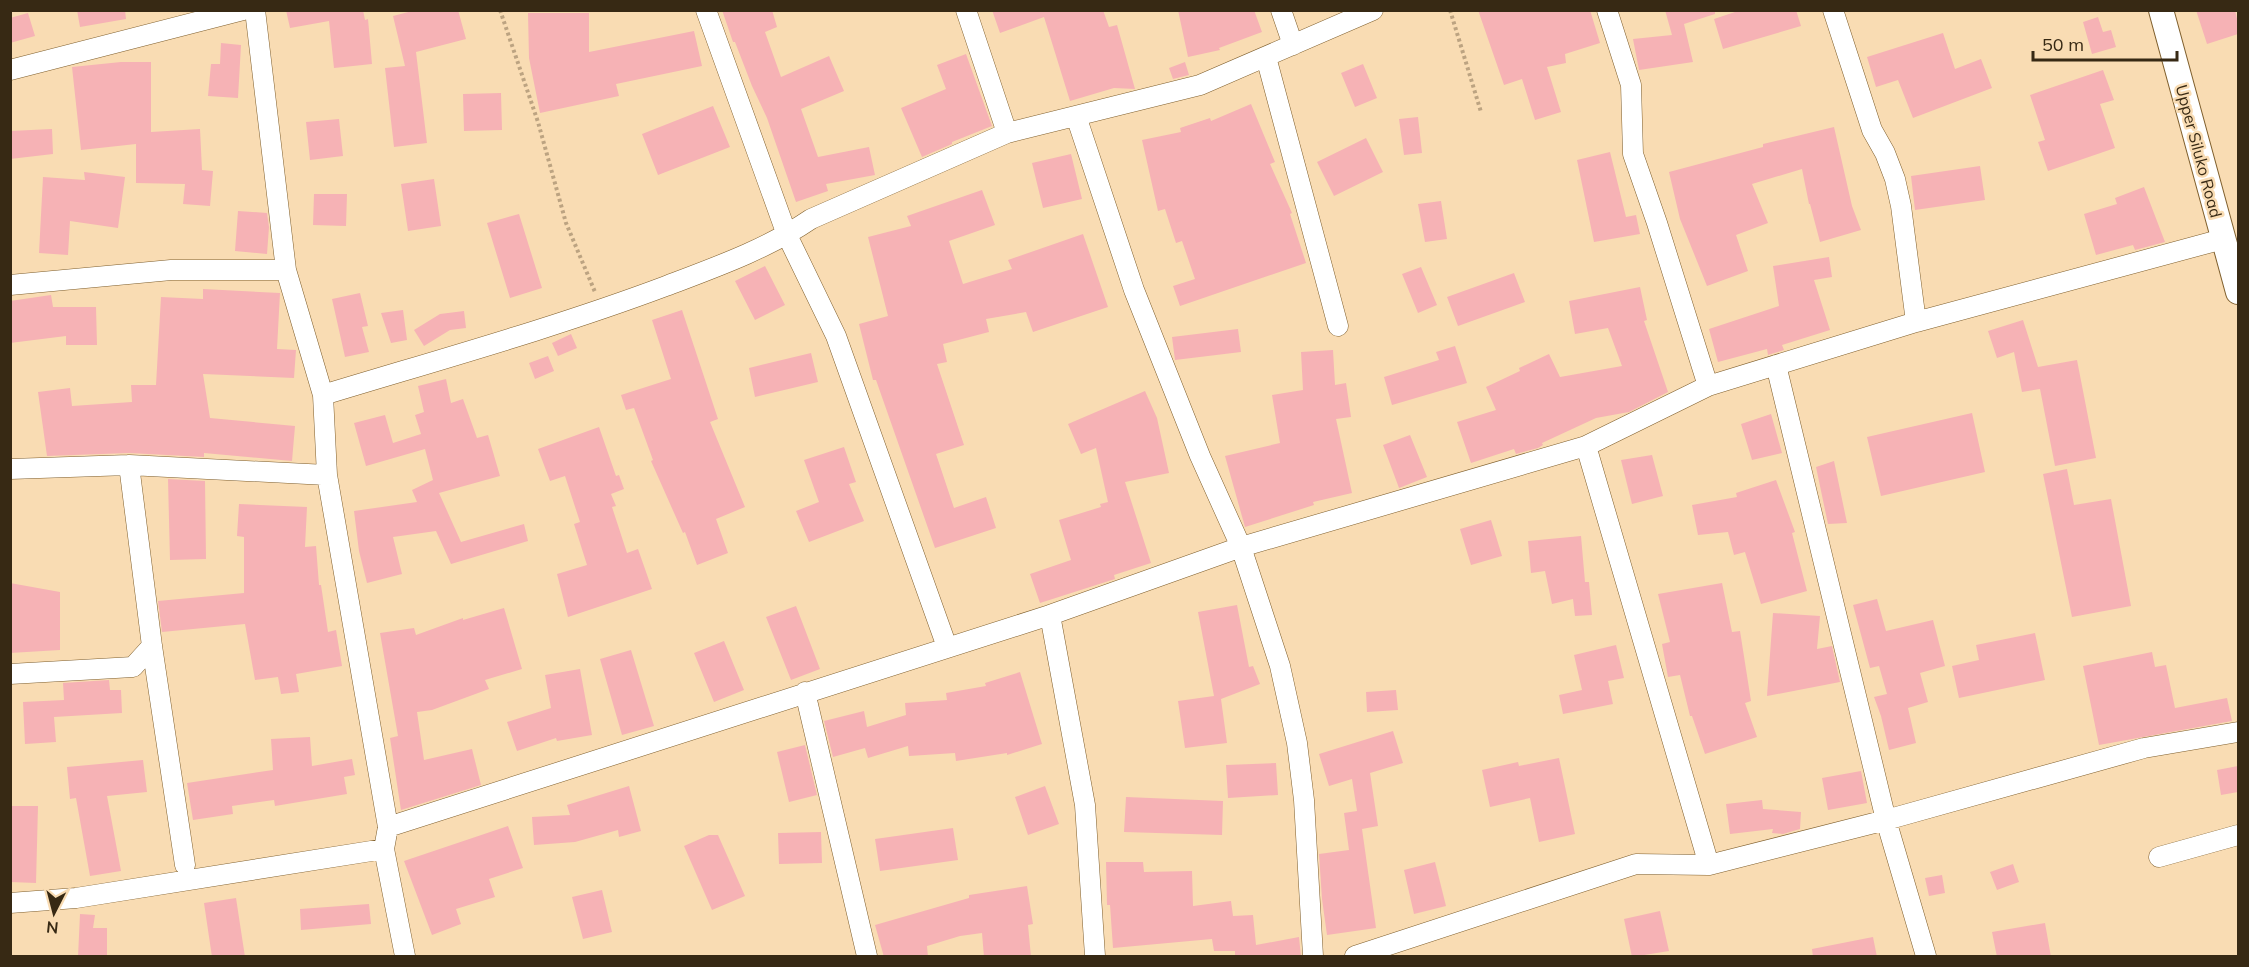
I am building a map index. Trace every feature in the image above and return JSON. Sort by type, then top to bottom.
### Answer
[{"type":"main road","name":"Upper Siluko Road","points":[[2161,10],[2238,292]]},
{"type":"street","points":[[10,70],[243,10]]},
{"type":"street","points":[[255,10],[286,270],[323,395],[327,475],[388,827],[384,849],[405,957]]},
{"type":"street","points":[[706,10],[787,235],[836,336],[947,647]]},
{"type":"street","points":[[966,10],[1007,133]]},
{"type":"street","points":[[1281,10],[1293,45]]},
{"type":"street","points":[[323,395],[602,309],[710,270],[787,235],[811,219],[1007,133],[1200,85],[1373,10]]},
{"type":"street","points":[[1607,10],[1631,85],[1633,154],[1708,386]]},
{"type":"street","points":[[1833,10],[1872,130],[1895,178],[1916,322]]},
{"type":"street","points":[[1266,57],[1338,326]]},
{"type":"street","points":[[1076,116],[1143,312],[1200,456],[1241,547],[1280,666],[1297,742],[1304,800],[1313,957]]},
{"type":"street","points":[[388,827],[1050,615],[1241,547],[1587,446],[1708,386],[1916,322],[2223,239]]},
{"type":"street","points":[[10,285],[171,270],[286,270]]},
{"type":"street","points":[[1776,365],[1886,820],[1926,957]]},
{"type":"street","points":[[1587,446],[1709,865]]},
{"type":"street","points":[[10,468],[129,465],[327,475]]},
{"type":"street","points":[[129,465],[152,646],[185,865]]},
{"type":"street","points":[[1050,615],[1085,805],[1095,957]]},
{"type":"street","points":[[10,674],[133,667],[152,646]]},
{"type":"street","points":[[805,692],[867,957]]},
{"type":"street","points":[[1355,957],[1636,864],[1709,865],[1886,820],[2144,748],[2238,732]]},
{"type":"street","points":[[2159,856],[2238,835]]},
{"type":"street","points":[[10,903],[76,898],[384,849]]},
{"type":"path","points":[[500,10],[538,122],[566,223],[602,309]]},
{"type":"path","points":[[1450,10],[1481,112]]},
{"type":"building","points":[[77,10],[125,10],[126,19],[80,27]]},
{"type":"building","points":[[286,10],[363,10],[365,20],[368,19],[372,64],[334,68],[329,21],[290,28]]},
{"type":"building","points":[[416,10],[458,10],[466,39],[416,52],[427,143],[394,147],[385,68],[405,66],[393,16]]},
{"type":"building","points":[[722,10],[772,10],[777,27],[765,32],[781,77],[829,56],[844,91],[801,109],[818,157],[869,147],[875,175],[826,184],[828,191],[796,202],[767,118],[735,42],[733,42]]},
{"type":"building","points":[[992,10],[1103,10],[1109,27],[1117,25],[1135,89],[1114,88],[1070,101],[1044,17],[1000,33]]},
{"type":"building","points":[[1178,10],[1254,10],[1262,32],[1219,48],[1220,50],[1188,57]]},
{"type":"building","points":[[1478,10],[1590,10],[1600,43],[1565,54],[1566,63],[1547,67],[1561,112],[1535,120],[1522,79],[1504,85]]},
{"type":"building","points":[[1665,10],[1715,10],[1715,14],[1684,24],[1693,62],[1639,70],[1633,39],[1672,35]]},
{"type":"building","points":[[1741,10],[1796,10],[1801,26],[1723,49],[1714,19]]},
{"type":"building","points":[[2196,10],[2235,10],[2238,34],[2207,44]]},
{"type":"building","points":[[28,13],[35,36],[10,43],[10,18]]},
{"type":"building","points":[[528,13],[589,13],[589,52],[694,31],[702,66],[616,84],[619,96],[540,113],[529,58]]},
{"type":"building","points":[[2098,17],[2103,32],[2111,30],[2116,47],[2092,54],[2083,22]]},
{"type":"building","points":[[1943,33],[1955,69],[1981,59],[1992,88],[1913,118],[1898,80],[1876,87],[1867,57]]},
{"type":"building","points":[[221,43],[241,45],[238,98],[208,96],[211,64],[220,64]]},
{"type":"building","points":[[966,54],[992,126],[922,157],[901,108],[946,89],[937,65]]},
{"type":"building","points":[[121,62],[151,62],[151,132],[200,129],[202,170],[213,171],[210,206],[183,204],[185,184],[136,183],[136,144],[81,150],[72,67]]},
{"type":"building","points":[[1185,62],[1189,75],[1173,79],[1169,68]]},
{"type":"building","points":[[1363,64],[1377,98],[1355,107],[1341,73]]},
{"type":"building","points":[[2103,70],[2114,100],[2100,104],[2115,148],[2048,171],[2038,142],[2045,140],[2030,95]]},
{"type":"building","points":[[501,93],[502,130],[464,131],[463,94]]},
{"type":"building","points":[[1251,104],[1275,162],[1270,164],[1292,213],[1290,214],[1306,263],[1180,306],[1173,286],[1195,279],[1182,241],[1176,243],[1165,209],[1158,211],[1142,140],[1181,132],[1180,128],[1210,118],[1211,121]]},
{"type":"building","points":[[713,106],[730,147],[658,175],[642,134]]},
{"type":"building","points":[[1418,117],[1422,153],[1404,155],[1399,119]]},
{"type":"building","points":[[339,119],[343,156],[310,160],[306,122]]},
{"type":"building","points":[[1834,127],[1852,206],[1861,230],[1820,242],[1802,169],[1752,184],[1768,223],[1736,235],[1748,271],[1707,286],[1680,219],[1669,172],[1763,147],[1763,144]]},
{"type":"building","points":[[52,129],[53,154],[10,159],[10,131]]},
{"type":"building","points":[[1366,138],[1383,172],[1334,196],[1317,162]]},
{"type":"building","points":[[1610,152],[1626,217],[1636,215],[1640,234],[1594,242],[1577,160]]},
{"type":"building","points":[[1071,154],[1082,199],[1043,208],[1032,163]]},
{"type":"building","points":[[1980,166],[1985,200],[1915,210],[1911,176]]},
{"type":"building","points":[[84,172],[125,177],[118,228],[70,221],[68,255],[39,253],[43,177],[85,180]]},
{"type":"building","points":[[434,179],[441,226],[408,231],[401,184]]},
{"type":"building","points":[[2144,187],[2165,242],[2135,250],[2133,245],[2096,255],[2084,214],[2117,204],[2115,198]]},
{"type":"building","points":[[982,190],[995,225],[949,241],[963,284],[1012,269],[1008,260],[1083,234],[1108,307],[1033,332],[1026,312],[986,319],[989,332],[943,344],[947,362],[937,364],[964,445],[936,454],[954,508],[986,497],[996,528],[935,548],[876,380],[873,380],[859,324],[888,316],[868,237],[911,226],[907,216]]},
{"type":"building","points":[[314,194],[347,194],[346,226],[313,225]]},
{"type":"building","points":[[1441,201],[1447,239],[1425,242],[1418,204]]},
{"type":"building","points":[[238,211],[267,213],[269,227],[267,254],[235,251]]},
{"type":"building","points":[[519,214],[542,288],[510,298],[487,223]]},
{"type":"building","points":[[1829,257],[1832,277],[1814,280],[1830,330],[1782,345],[1784,350],[1768,355],[1767,349],[1718,362],[1709,329],[1779,306],[1773,266]]},
{"type":"building","points":[[765,266],[785,305],[755,320],[735,281]]},
{"type":"building","points":[[1421,267],[1437,305],[1418,313],[1402,274]]},
{"type":"building","points":[[1514,273],[1525,302],[1458,326],[1447,297]]},
{"type":"building","points":[[1640,287],[1647,320],[1644,321],[1668,392],[1629,412],[1596,418],[1542,443],[1543,445],[1538,448],[1516,454],[1514,449],[1471,463],[1457,422],[1496,410],[1486,387],[1549,354],[1560,377],[1622,366],[1608,328],[1575,334],[1569,301]]},
{"type":"building","points":[[203,289],[280,293],[277,349],[296,350],[294,378],[203,374],[210,418],[295,426],[292,461],[204,453],[204,457],[129,453],[47,456],[38,392],[70,388],[72,406],[132,402],[131,385],[156,385],[161,297],[203,299]]},
{"type":"building","points":[[360,293],[368,326],[362,327],[369,352],[345,357],[332,299]]},
{"type":"building","points":[[51,295],[53,307],[96,307],[97,345],[66,345],[66,336],[10,343],[10,301]]},
{"type":"building","points":[[403,310],[407,340],[391,343],[381,313]]},
{"type":"building","points":[[682,310],[718,419],[710,422],[745,507],[716,519],[728,553],[697,565],[685,532],[683,533],[651,461],[653,460],[634,408],[626,410],[621,395],[671,379],[652,320]]},
{"type":"building","points":[[464,311],[466,328],[450,330],[424,346],[414,330],[440,314]]},
{"type":"building","points":[[2023,320],[2038,367],[2077,360],[2096,458],[2055,466],[2040,389],[2022,392],[2014,352],[1997,358],[1988,331]]},
{"type":"building","points":[[1238,329],[1241,352],[1175,360],[1172,337]]},
{"type":"building","points":[[571,334],[577,348],[558,356],[552,343]]},
{"type":"building","points":[[1455,346],[1467,383],[1392,405],[1384,377],[1439,360],[1436,352]]},
{"type":"building","points":[[1333,350],[1335,385],[1346,383],[1351,417],[1336,419],[1352,493],[1313,502],[1314,505],[1245,527],[1225,456],[1280,443],[1272,395],[1303,390],[1301,352]]},
{"type":"building","points":[[811,353],[818,382],[755,397],[749,368]]},
{"type":"building","points":[[548,356],[554,371],[535,379],[529,363]]},
{"type":"building","points":[[446,379],[451,403],[463,399],[477,438],[488,435],[500,476],[439,493],[461,542],[524,524],[528,541],[451,564],[436,531],[393,537],[402,574],[367,583],[359,551],[354,511],[417,502],[412,490],[433,480],[425,449],[366,466],[354,423],[385,415],[393,443],[421,434],[415,415],[424,412],[418,386]]},
{"type":"building","points":[[1145,391],[1157,418],[1169,473],[1125,482],[1151,563],[1114,575],[1115,579],[1040,603],[1030,574],[1071,560],[1059,520],[1101,507],[1100,504],[1108,502],[1096,448],[1081,454],[1068,424]]},
{"type":"building","points":[[1972,413],[1985,472],[1881,496],[1867,437]]},
{"type":"building","points":[[1771,414],[1782,453],[1752,460],[1741,424]]},
{"type":"building","points":[[599,427],[616,476],[619,475],[624,489],[611,494],[616,506],[612,507],[627,553],[638,549],[652,589],[568,617],[557,574],[587,565],[574,524],[580,522],[565,476],[550,481],[538,449]]},
{"type":"building","points":[[1410,435],[1427,477],[1399,488],[1383,445]]},
{"type":"building","points":[[844,447],[856,482],[849,484],[864,521],[809,542],[796,511],[819,502],[804,460]]},
{"type":"building","points":[[1652,455],[1663,496],[1632,504],[1621,460]]},
{"type":"building","points":[[1834,461],[1847,523],[1828,524],[1816,467]]},
{"type":"building","points":[[2067,469],[2074,505],[2111,499],[2131,606],[2072,617],[2043,474]]},
{"type":"building","points":[[168,479],[205,481],[206,559],[170,560]]},
{"type":"building","points":[[1776,480],[1795,532],[1792,533],[1807,591],[1761,604],[1745,552],[1734,555],[1728,532],[1698,535],[1692,505],[1737,497],[1736,493]]},
{"type":"building","points":[[239,504],[307,507],[305,547],[316,546],[319,585],[321,585],[328,632],[336,630],[342,666],[296,674],[299,692],[281,694],[278,677],[255,680],[245,624],[162,632],[158,601],[244,593],[244,537],[237,536]]},
{"type":"building","points":[[1491,520],[1502,556],[1471,565],[1460,529]]},
{"type":"building","points":[[1581,536],[1585,582],[1589,582],[1592,615],[1575,616],[1573,599],[1552,604],[1545,571],[1531,573],[1528,541]]},
{"type":"building","points":[[10,583],[60,592],[60,650],[10,653]]},
{"type":"building","points":[[1722,583],[1732,632],[1740,631],[1751,701],[1745,703],[1757,737],[1705,754],[1692,716],[1690,716],[1680,675],[1668,677],[1662,644],[1670,642],[1658,594]]},
{"type":"building","points":[[1877,599],[1886,631],[1933,620],[1945,666],[1920,673],[1928,702],[1908,708],[1916,743],[1889,750],[1874,697],[1887,694],[1879,666],[1870,668],[1853,605]]},
{"type":"building","points":[[1237,605],[1249,667],[1253,666],[1260,684],[1221,699],[1227,743],[1185,748],[1178,701],[1214,696],[1198,612]]},
{"type":"building","points":[[796,606],[820,669],[791,680],[766,617]]},
{"type":"building","points":[[504,608],[522,669],[485,680],[489,689],[432,710],[417,712],[424,760],[472,749],[481,785],[401,810],[390,738],[398,736],[380,633],[414,628],[416,635],[463,618],[463,620]]},
{"type":"building","points":[[1773,613],[1820,616],[1817,649],[1832,646],[1840,682],[1767,696]]},
{"type":"building","points":[[2035,633],[2045,680],[1959,698],[1952,666],[1979,660],[1976,645]]},
{"type":"building","points":[[724,641],[744,690],[714,702],[694,653]]},
{"type":"building","points":[[1616,645],[1624,678],[1608,681],[1613,704],[1563,714],[1559,695],[1582,690],[1574,655]]},
{"type":"building","points":[[631,650],[654,726],[622,735],[600,659]]},
{"type":"building","points":[[2152,652],[2155,667],[2166,665],[2175,708],[2227,698],[2232,721],[2099,745],[2083,666]]},
{"type":"building","points":[[580,669],[592,735],[557,741],[556,738],[517,751],[507,722],[551,708],[545,675]]},
{"type":"building","points":[[1020,672],[1042,744],[1007,755],[1007,753],[956,761],[955,753],[909,756],[908,746],[868,758],[865,748],[833,757],[824,721],[864,711],[867,727],[906,715],[905,703],[947,700],[946,693],[986,686],[985,683]]},
{"type":"building","points":[[109,680],[110,690],[121,690],[122,713],[54,717],[56,742],[25,744],[23,702],[64,700],[63,683]]},
{"type":"building","points":[[1396,690],[1398,710],[1367,712],[1366,692]]},
{"type":"building","points":[[1393,731],[1403,763],[1370,773],[1378,826],[1362,829],[1376,928],[1327,935],[1319,854],[1349,850],[1344,813],[1357,811],[1352,779],[1329,786],[1319,754]]},
{"type":"building","points":[[310,737],[312,766],[352,759],[355,775],[344,777],[347,794],[275,806],[274,800],[232,806],[233,814],[193,820],[187,783],[273,770],[271,739]]},
{"type":"building","points":[[805,745],[817,795],[789,802],[777,752]]},
{"type":"building","points":[[1559,758],[1575,834],[1539,842],[1530,798],[1490,807],[1482,770],[1518,762],[1519,766]]},
{"type":"building","points":[[143,760],[147,792],[107,796],[121,871],[90,876],[76,798],[70,799],[67,767]]},
{"type":"building","points":[[1276,763],[1278,795],[1228,798],[1226,765]]},
{"type":"building","points":[[2238,766],[2238,792],[2221,795],[2217,770]]},
{"type":"building","points":[[1861,771],[1867,803],[1828,810],[1822,778]]},
{"type":"building","points":[[629,786],[641,831],[619,837],[618,830],[575,842],[534,845],[532,817],[570,815],[567,805]]},
{"type":"building","points":[[1045,786],[1059,824],[1028,835],[1015,797]]},
{"type":"building","points":[[1126,797],[1223,801],[1222,835],[1124,832]]},
{"type":"building","points":[[1762,800],[1763,809],[1801,812],[1800,829],[1783,834],[1772,833],[1773,829],[1730,834],[1726,804]]},
{"type":"building","points":[[10,806],[38,806],[36,883],[10,882]]},
{"type":"building","points":[[508,826],[523,868],[489,879],[495,897],[456,909],[461,924],[432,935],[404,861]]},
{"type":"building","points":[[953,828],[958,860],[880,871],[875,839]]},
{"type":"building","points":[[821,832],[822,863],[779,864],[778,833]]},
{"type":"building","points":[[709,835],[718,835],[745,896],[712,910],[684,846]]},
{"type":"building","points":[[1106,862],[1143,862],[1144,872],[1192,871],[1193,906],[1231,901],[1233,916],[1253,915],[1256,945],[1299,937],[1301,957],[1235,957],[1235,951],[1214,951],[1212,939],[1113,948],[1110,905],[1107,905]]},
{"type":"building","points":[[1435,862],[1446,906],[1414,914],[1404,870]]},
{"type":"building","points":[[2013,864],[2019,882],[1997,890],[1990,872]]},
{"type":"building","points":[[1942,875],[1945,893],[1929,896],[1925,878]]},
{"type":"building","points":[[1027,886],[1033,924],[1028,925],[1031,957],[984,957],[982,933],[960,936],[927,946],[928,957],[884,957],[875,925],[969,898],[969,895]]},
{"type":"building","points":[[602,890],[612,932],[583,939],[572,897]]},
{"type":"building","points":[[236,898],[245,957],[212,957],[204,903]]},
{"type":"building","points":[[369,904],[371,924],[301,930],[300,909]]},
{"type":"building","points":[[1660,911],[1669,951],[1632,957],[1624,919]]},
{"type":"building","points":[[80,914],[95,915],[93,928],[107,928],[107,957],[78,957]]},
{"type":"building","points":[[2045,923],[2051,957],[1997,957],[1992,932]]},
{"type":"building","points":[[1873,937],[1877,957],[1813,957],[1812,949]]}]
